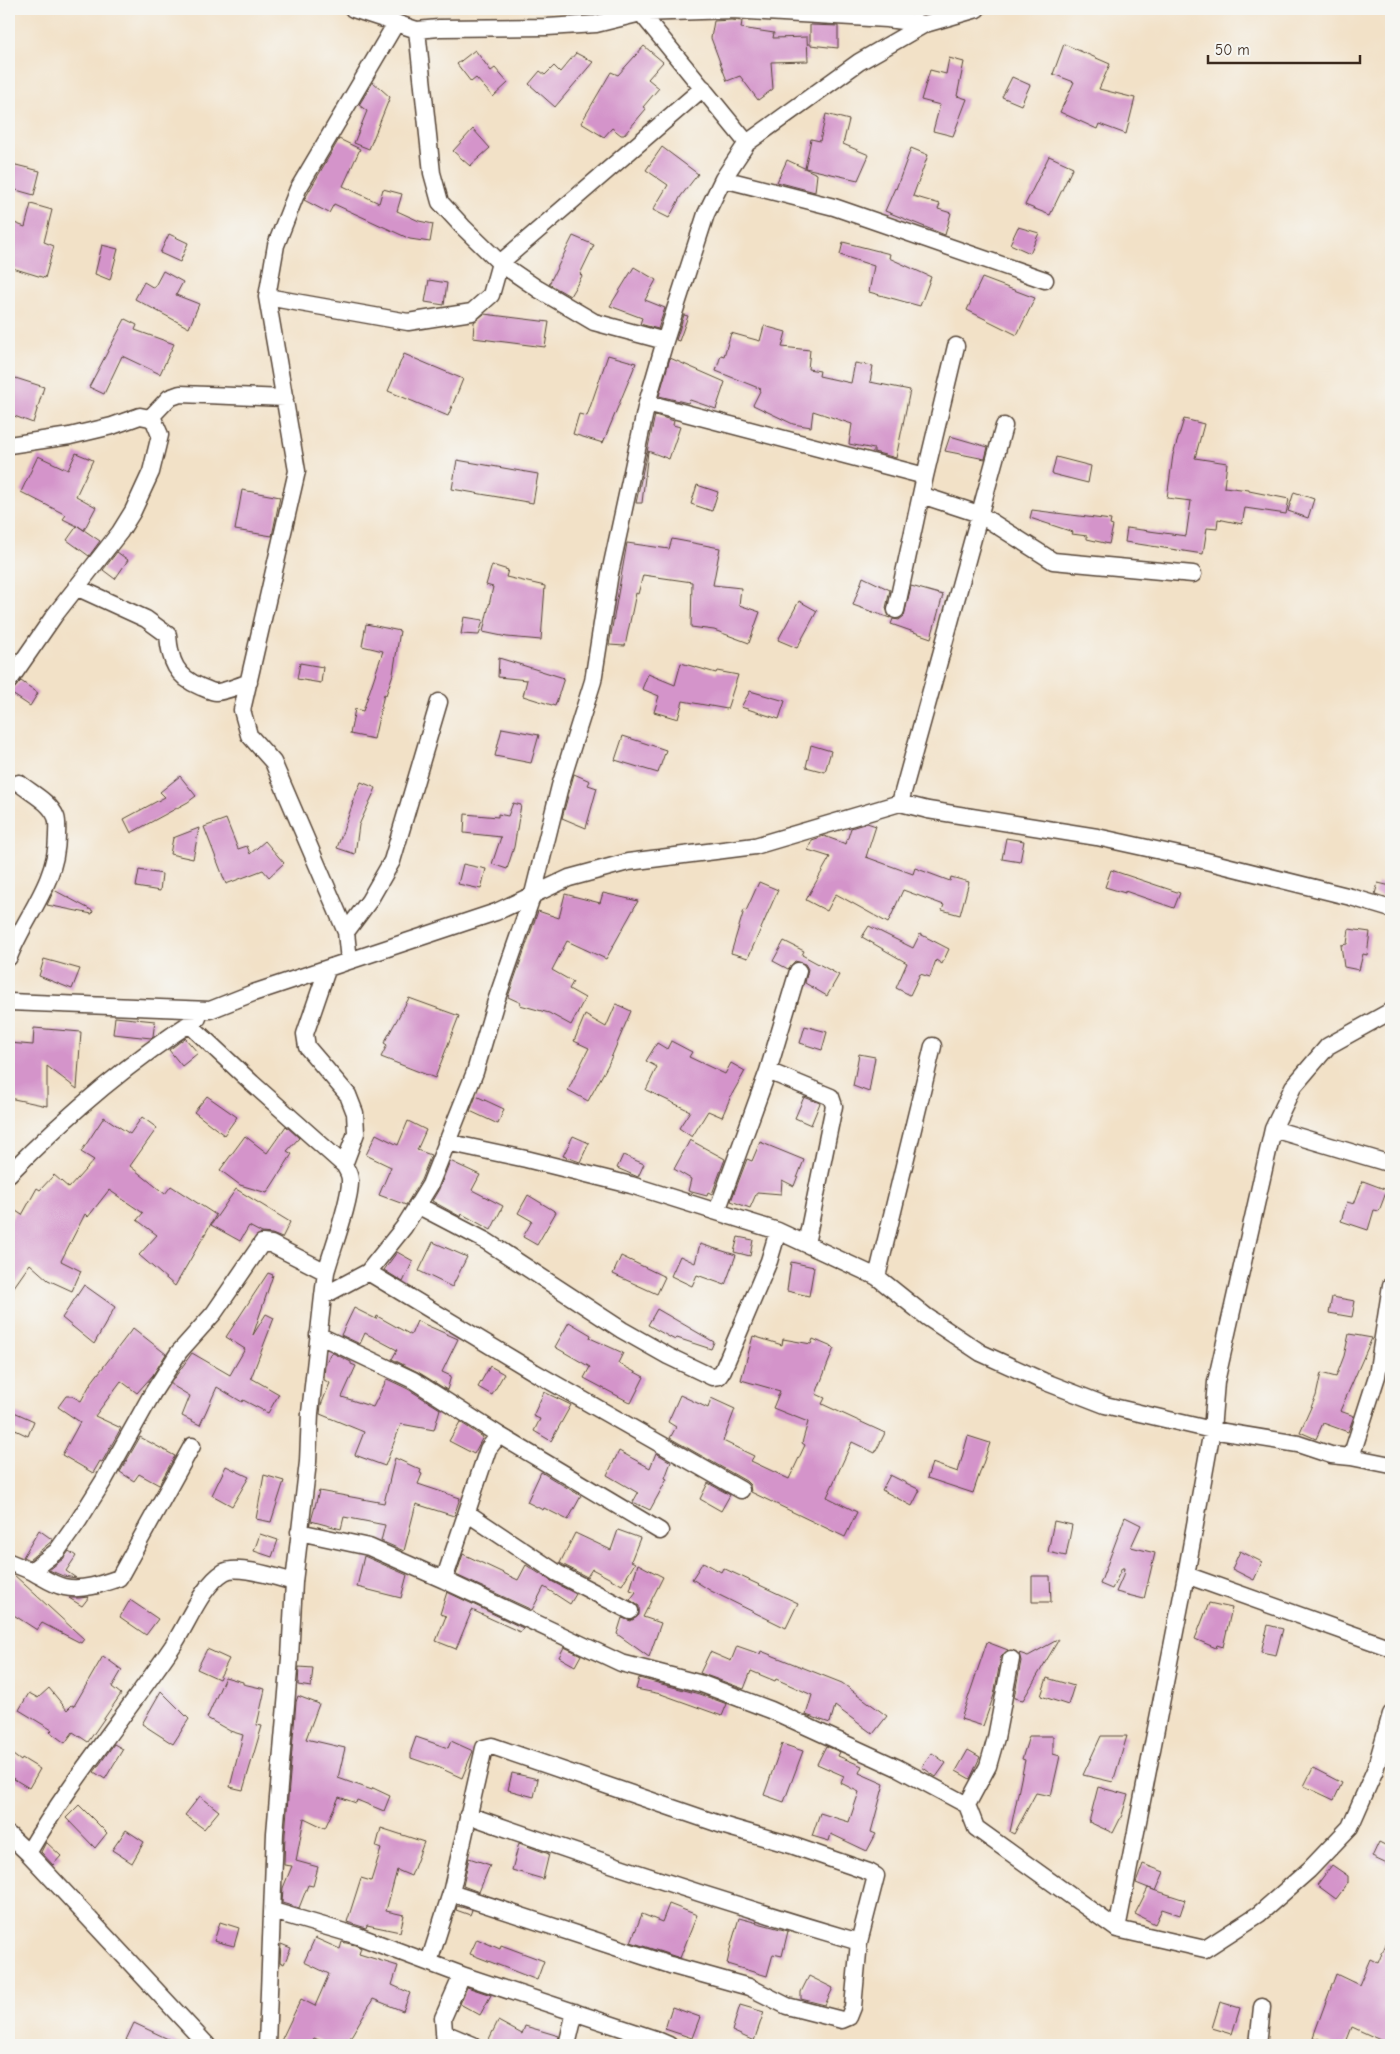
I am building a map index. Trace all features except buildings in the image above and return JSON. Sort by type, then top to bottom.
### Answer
[{"type":"street","points":[[353,9],[417,30],[586,25],[641,13],[731,10],[887,19],[925,24]]},
{"type":"street","points":[[323,1296],[368,1272],[404,1228],[430,1185],[475,1072],[496,1001],[533,894],[560,786],[593,681],[610,573],[647,403],[706,214],[723,179],[747,143],[778,118],[859,62],[925,24],[977,9]]},
{"type":"street","points":[[641,13],[747,143]]},
{"type":"street","points":[[349,961],[346,932],[273,762],[249,735],[242,710],[297,471],[267,297],[276,245],[298,189],[396,23]]},
{"type":"street","points":[[417,30],[432,173],[440,202],[500,263],[538,289],[594,322],[665,341]]},
{"type":"street","points":[[267,297],[408,322],[472,312],[491,295],[500,263],[703,88]]},
{"type":"street","points":[[723,179],[834,207],[1045,280]]},
{"type":"street","points":[[896,610],[956,346]]},
{"type":"street","points":[[150,418],[169,398],[180,394],[285,398]]},
{"type":"street","points":[[647,403],[925,476]]},
{"type":"street","points":[[9,445],[70,436],[112,426],[140,416],[154,420],[160,435],[151,472],[133,511],[120,532],[76,587],[9,681]]},
{"type":"street","points":[[900,803],[1004,426]]},
{"type":"street","points":[[921,495],[979,514],[1053,561],[1193,574]]},
{"type":"street","points":[[76,587],[146,619],[168,635],[169,651],[174,666],[198,686],[216,692],[249,682]]},
{"type":"street","points":[[346,932],[369,902],[392,861],[439,702]]},
{"type":"street","points":[[9,957],[15,942],[46,888],[57,848],[56,817],[46,804],[19,784]]},
{"type":"street","points":[[9,1174],[98,1092],[147,1052],[210,1010],[253,993],[327,970],[496,912],[569,878],[628,862],[756,846],[900,803],[928,810],[1097,837],[1202,860],[1351,897],[1391,910]]},
{"type":"street","points":[[327,970],[305,1034],[307,1047],[348,1095],[355,1113],[356,1134],[344,1165]]},
{"type":"street","points":[[717,1211],[768,1072],[798,972]]},
{"type":"street","points":[[9,1002],[64,1006],[140,1006],[210,1010]]},
{"type":"street","points":[[1117,1929],[1186,1575],[1212,1430],[1216,1382],[1273,1129],[1292,1087],[1328,1046],[1391,1011]]},
{"type":"street","points":[[189,1024],[344,1165],[349,1172],[350,1181],[345,1207],[326,1272],[310,1413],[308,1462],[294,1582],[290,1658],[275,1833],[268,2045]]},
{"type":"street","points":[[877,1277],[933,1046]]},
{"type":"street","points":[[768,1072],[831,1097],[834,1106],[806,1244]]},
{"type":"street","points":[[1273,1129],[1391,1164]]},
{"type":"street","points":[[446,1142],[526,1159],[613,1181],[778,1231],[877,1277],[927,1317],[981,1352],[1043,1381],[1105,1405],[1212,1430],[1298,1444],[1331,1455],[1391,1465]]},
{"type":"street","points":[[417,1205],[486,1241],[622,1330],[668,1356],[712,1377],[719,1376],[723,1370],[769,1261],[778,1231]]},
{"type":"street","points":[[31,1571],[57,1551],[79,1520],[104,1480],[152,1394],[179,1352],[214,1313],[262,1243],[271,1244],[326,1272]]},
{"type":"street","points":[[368,1272],[534,1372],[741,1490]]},
{"type":"street","points":[[1351,1457],[1378,1376],[1391,1285]]},
{"type":"street","points":[[318,1335],[413,1380],[499,1435],[660,1530]]},
{"type":"street","points":[[444,1580],[488,1449],[499,1435]]},
{"type":"street","points":[[9,1562],[63,1587],[84,1587],[104,1584],[119,1578],[192,1446]]},
{"type":"street","points":[[467,1513],[557,1573],[630,1610]]},
{"type":"street","points":[[299,1532],[368,1547],[444,1580],[621,1663],[702,1684],[771,1710],[898,1768],[967,1805],[976,1828],[1117,1929],[1204,1949],[1259,1914],[1309,1870],[1350,1827],[1375,1770],[1391,1714]]},
{"type":"street","points":[[28,1852],[65,1794],[134,1703],[182,1632],[204,1594],[217,1577],[225,1570],[236,1569],[294,1582]]},
{"type":"street","points":[[1186,1575],[1391,1648]]},
{"type":"street","points":[[967,1805],[988,1766],[996,1738],[1011,1659]]},
{"type":"street","points":[[429,1962],[451,1893],[484,1748],[492,1746],[725,1826],[791,1844],[876,1876],[859,1942],[853,2007],[849,2017],[842,2020],[787,2006],[749,1987],[670,1965],[451,1893]]},
{"type":"street","points":[[468,1815],[724,1902],[859,1942]]},
{"type":"street","points":[[9,1835],[28,1852],[204,2043]]},
{"type":"street","points":[[273,1911],[358,1936],[462,1975],[575,2012],[658,2043]]},
{"type":"street","points":[[462,1975],[443,2018],[444,2039],[473,2045]]},
{"type":"street","points":[[1258,2045],[1262,2007]]},
{"type":"street","points":[[567,2045],[575,2012]]},
{"type":"street","points":[[185,2045],[204,2043]]}]
